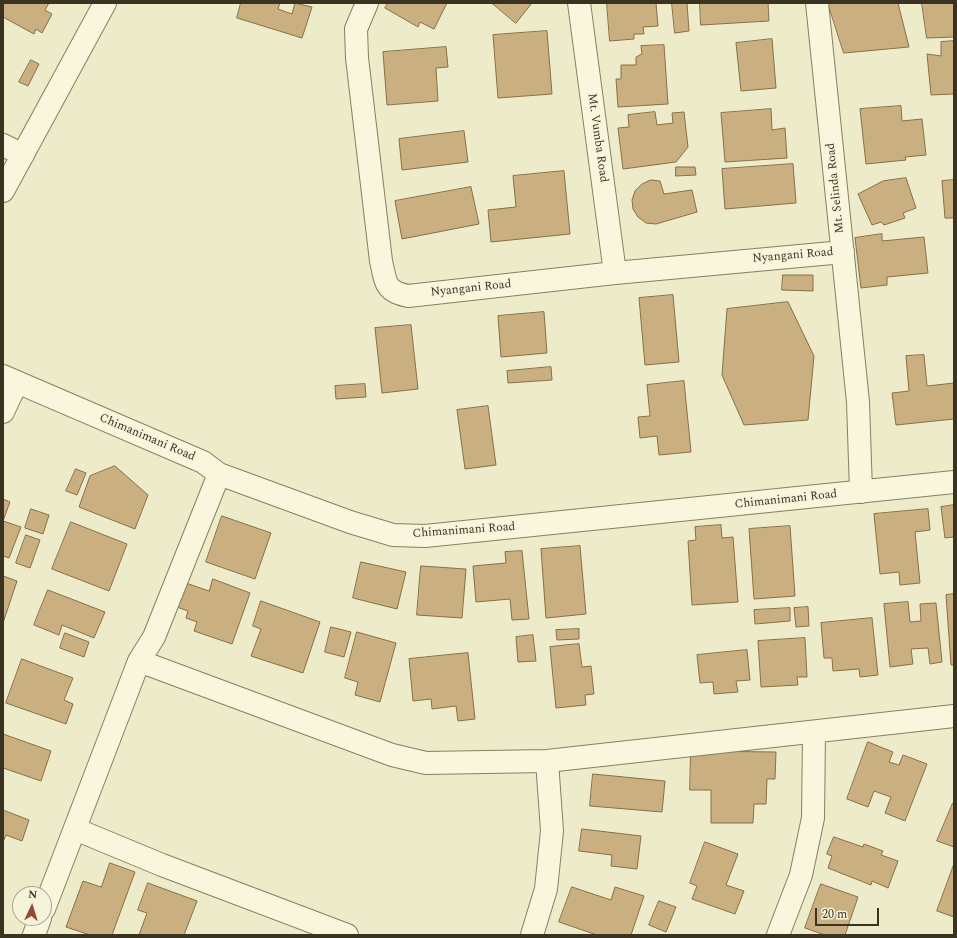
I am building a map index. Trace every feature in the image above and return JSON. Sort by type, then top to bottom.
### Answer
[{"type":"street","points":[[3,191],[105,3]]},
{"type":"street","name":"Nyangani Road","points":[[367,3],[356,29],[358,58],[381,261],[387,286],[392,291],[408,296],[615,273],[843,252]]},
{"type":"street","name":"Mt. Vumba Road","points":[[579,3],[615,273]]},
{"type":"street","name":"Mt. Selinda Road","points":[[817,3],[858,402],[861,492]]},
{"type":"street","points":[[3,145],[23,155]]},
{"type":"street","points":[[3,412],[10,379]]},
{"type":"street","name":"Chimanimani Road","points":[[10,379],[203,462],[219,474],[350,522],[393,535],[425,536],[954,482]]},
{"type":"street","points":[[52,888],[139,661],[154,637],[219,474]]},
{"type":"street","points":[[139,661],[392,755],[426,763],[547,761],[954,716]]},
{"type":"street","points":[[778,935],[801,875],[813,818],[814,732]]},
{"type":"street","points":[[532,935],[546,889],[552,831],[547,761]]},
{"type":"street","points":[[74,829],[162,865],[347,935]]},
{"type":"building","points":[[3,3],[49,3],[45,10],[52,14],[42,33],[36,29],[34,34],[3,17]]},
{"type":"building","points":[[241,3],[280,3],[278,9],[292,14],[295,3],[312,7],[302,38],[237,18]]},
{"type":"building","points":[[388,3],[447,3],[434,29],[420,22],[418,27],[385,8]]},
{"type":"building","points":[[492,3],[532,3],[516,23]]},
{"type":"building","points":[[607,3],[656,3],[658,26],[643,27],[644,34],[634,34],[634,39],[610,41]]},
{"type":"building","points":[[672,3],[687,3],[689,31],[675,33]]},
{"type":"building","points":[[700,3],[768,3],[769,21],[701,25]]},
{"type":"building","points":[[828,3],[898,3],[909,47],[844,53]]},
{"type":"building","points":[[922,3],[954,3],[954,37],[927,38]]},
{"type":"building","points":[[547,31],[552,94],[498,98],[493,35]]},
{"type":"building","points":[[772,39],[776,88],[741,91],[736,43]]},
{"type":"building","points":[[954,41],[954,94],[931,95],[927,54],[941,56],[941,42]]},
{"type":"building","points":[[664,45],[668,104],[618,107],[616,79],[621,79],[621,65],[636,65],[636,57],[642,54],[641,46]]},
{"type":"building","points":[[446,47],[448,67],[436,68],[438,101],[387,105],[383,52]]},
{"type":"building","points":[[31,60],[39,64],[28,86],[19,82]]},
{"type":"building","points":[[901,106],[902,121],[922,119],[926,155],[905,157],[906,160],[866,164],[860,109]]},
{"type":"building","points":[[771,109],[772,130],[785,128],[787,158],[725,162],[721,113]]},
{"type":"building","points":[[655,112],[657,125],[673,123],[672,113],[684,112],[688,147],[676,162],[623,169],[618,128],[629,127],[628,115]]},
{"type":"building","points":[[464,131],[468,162],[402,170],[399,139]]},
{"type":"building","points":[[793,164],[796,203],[725,209],[722,169]]},
{"type":"building","points":[[676,167],[695,167],[696,175],[676,176]]},
{"type":"building","points":[[564,171],[570,234],[491,242],[488,210],[516,207],[513,176]]},
{"type":"building","points":[[906,178],[916,208],[903,213],[905,218],[884,225],[881,222],[872,225],[858,194],[883,181]]},
{"type":"building","points":[[651,180],[660,181],[664,194],[692,190],[697,212],[656,224],[646,223],[638,217],[633,209],[632,200],[635,191],[642,184]]},
{"type":"building","points":[[954,180],[954,218],[945,218],[942,181]]},
{"type":"building","points":[[471,187],[479,224],[402,239],[395,201]]},
{"type":"building","points":[[882,234],[882,241],[924,237],[928,273],[887,277],[887,285],[861,288],[855,238]]},
{"type":"building","points":[[783,275],[813,275],[813,291],[782,290]]},
{"type":"building","points":[[673,295],[679,362],[645,365],[639,298]]},
{"type":"building","points":[[788,302],[814,356],[808,420],[744,425],[722,375],[727,309]]},
{"type":"building","points":[[544,312],[547,353],[501,357],[498,316]]},
{"type":"building","points":[[411,325],[418,389],[382,393],[375,328]]},
{"type":"building","points":[[924,355],[927,386],[954,383],[954,419],[896,425],[892,393],[909,391],[906,356]]},
{"type":"building","points":[[551,367],[552,380],[508,383],[507,371]]},
{"type":"building","points":[[684,381],[691,452],[659,455],[657,436],[640,438],[638,417],[650,416],[647,385]]},
{"type":"building","points":[[365,384],[366,397],[336,399],[335,386]]},
{"type":"building","points":[[488,406],[496,465],[465,469],[457,410]]},
{"type":"building","points":[[115,466],[148,495],[135,529],[79,507],[90,476]]},
{"type":"building","points":[[76,469],[86,473],[77,495],[66,491]]},
{"type":"building","points":[[3,499],[10,502],[3,521]]},
{"type":"building","points":[[954,505],[954,537],[945,538],[941,507]]},
{"type":"building","points":[[31,509],[49,515],[43,534],[25,528]]},
{"type":"building","points":[[928,509],[930,530],[915,532],[920,583],[900,585],[899,572],[880,574],[874,514]]},
{"type":"building","points":[[222,516],[271,533],[255,579],[206,562]]},
{"type":"building","points":[[3,521],[21,527],[9,558],[3,556]]},
{"type":"building","points":[[71,522],[127,544],[109,591],[52,569]]},
{"type":"building","points":[[721,525],[722,538],[733,537],[738,602],[692,605],[688,541],[696,540],[695,527]]},
{"type":"building","points":[[790,526],[795,596],[754,599],[749,529]]},
{"type":"building","points":[[26,535],[40,540],[30,568],[16,563]]},
{"type":"building","points":[[580,546],[586,614],[546,618],[541,549]]},
{"type":"building","points":[[522,551],[529,619],[512,620],[510,599],[476,602],[473,566],[506,563],[505,552]]},
{"type":"building","points":[[361,562],[406,572],[397,609],[353,598]]},
{"type":"building","points":[[421,566],[466,569],[462,618],[417,615]]},
{"type":"building","points":[[3,576],[17,581],[3,623]]},
{"type":"building","points":[[213,579],[250,593],[232,644],[194,631],[197,622],[186,618],[188,611],[174,606],[183,582],[209,591]]},
{"type":"building","points":[[48,590],[105,612],[94,638],[62,625],[59,635],[34,625]]},
{"type":"building","points":[[954,594],[954,665],[951,665],[946,595]]},
{"type":"building","points":[[261,601],[320,622],[303,673],[251,656],[261,629],[253,626]]},
{"type":"building","points":[[908,602],[910,622],[921,621],[920,604],[936,603],[942,662],[930,664],[928,648],[911,649],[913,664],[890,667],[884,604]]},
{"type":"building","points":[[808,607],[809,626],[796,627],[794,608]]},
{"type":"building","points":[[790,608],[790,621],[755,624],[754,610]]},
{"type":"building","points":[[872,618],[878,675],[860,677],[859,669],[833,671],[832,658],[824,658],[821,623]]},
{"type":"building","points":[[331,627],[351,632],[344,657],[325,652]]},
{"type":"building","points":[[579,629],[579,639],[557,640],[556,630]]},
{"type":"building","points":[[357,632],[396,643],[380,702],[355,695],[358,682],[345,678]]},
{"type":"building","points":[[65,633],[89,642],[84,657],[60,648]]},
{"type":"building","points":[[533,635],[536,661],[518,662],[516,637]]},
{"type":"building","points":[[805,638],[807,677],[797,677],[798,685],[761,687],[758,641]]},
{"type":"building","points":[[579,644],[582,667],[591,666],[594,694],[585,695],[586,705],[556,708],[550,647]]},
{"type":"building","points":[[747,650],[750,680],[736,681],[738,692],[714,694],[713,682],[700,683],[697,655]]},
{"type":"building","points":[[468,653],[475,719],[458,721],[456,706],[432,709],[431,699],[413,701],[409,659]]},
{"type":"building","points":[[22,659],[73,678],[64,700],[73,704],[66,724],[6,703]]},
{"type":"building","points":[[3,734],[51,751],[41,781],[3,768]]},
{"type":"building","points":[[868,742],[893,752],[889,762],[899,765],[903,755],[927,764],[905,821],[885,813],[891,797],[874,791],[868,807],[847,799]]},
{"type":"building","points":[[691,751],[776,752],[775,779],[767,779],[766,804],[754,804],[753,823],[711,823],[711,790],[690,790]]},
{"type":"building","points":[[593,774],[665,781],[662,812],[590,806]]},
{"type":"building","points":[[954,803],[954,847],[937,841]]},
{"type":"building","points":[[3,810],[29,820],[22,841],[6,835],[3,842]]},
{"type":"building","points":[[582,829],[641,836],[637,869],[611,866],[612,855],[579,851]]},
{"type":"building","points":[[834,837],[863,847],[864,844],[883,851],[881,855],[898,861],[888,888],[872,881],[871,885],[828,868],[832,856],[827,854]]},
{"type":"building","points":[[705,842],[738,854],[726,885],[744,891],[735,914],[692,899],[697,886],[690,883]]},
{"type":"building","points":[[110,863],[135,872],[112,935],[90,935],[66,927],[83,881],[101,887]]},
{"type":"building","points":[[954,864],[954,917],[937,911]]},
{"type":"building","points":[[148,883],[197,901],[184,935],[139,935],[147,913],[138,910]]},
{"type":"building","points":[[821,884],[858,897],[845,935],[825,935],[805,928]]},
{"type":"building","points":[[572,887],[611,900],[615,887],[644,896],[631,935],[597,935],[559,922]]},
{"type":"building","points":[[659,901],[676,907],[666,932],[649,925]]}]
